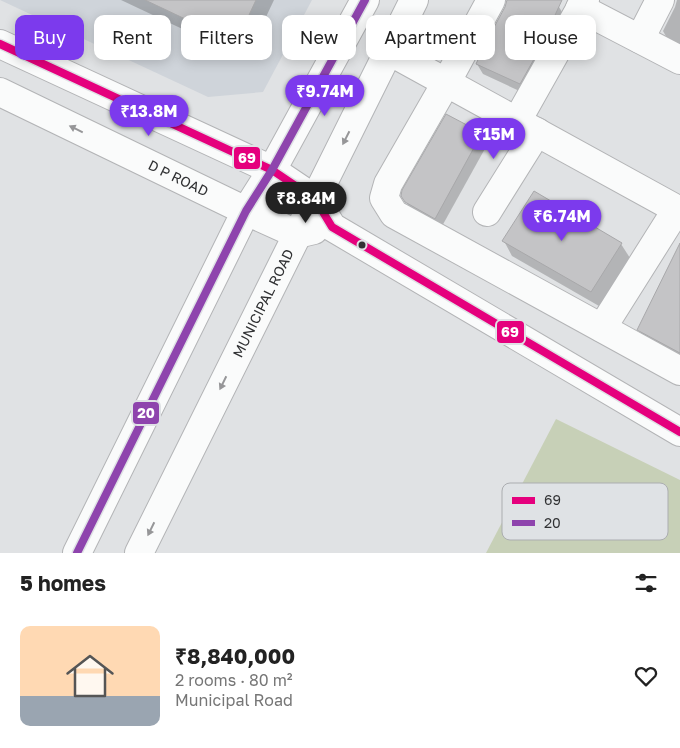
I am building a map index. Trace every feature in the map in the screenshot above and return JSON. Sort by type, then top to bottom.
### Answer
[{"type":"street","points":[[77,553],[246,211],[272,170],[365,0]]},
{"type":"street","name":"MUNICIPAL ROAD","points":[[407,15],[414,0]]},
{"type":"street","points":[[491,0],[388,184],[384,198],[394,214],[680,371]]},
{"type":"street","points":[[640,39],[660,0]]},
{"type":"street","points":[[486,212],[583,4],[640,39],[680,60]]},
{"type":"street","points":[[0,44],[272,170],[315,199],[332,227],[680,432]]},
{"type":"street","name":"MUNICIPAL ROAD","points":[[140,553],[384,60]]},
{"type":"street","points":[[405,60],[678,210],[602,328]]},
{"type":"street","name":"D P ROAD","points":[[0,92],[297,234]]},
{"type":"street","points":[[297,234],[332,227]]},
{"type":"shaded area","points":[[0,0],[312,0],[304,15],[282,15],[282,56],[263,92],[208,97],[129,60],[171,60],[171,15],[94,15],[94,44],[84,39],[84,15],[32,15]]},
{"type":"green space","points":[[556,419],[680,480],[680,553],[486,553],[502,522],[502,540],[668,540],[668,483],[523,483]]},
{"type":"building","points":[[145,0],[256,0],[249,15],[181,15],[181,17]]},
{"type":"building","points":[[507,0],[562,0],[555,15],[505,15],[505,60],[534,60],[520,84],[476,64],[478,60],[495,60],[495,26]]},
{"type":"building","points":[[446,114],[482,133],[435,219],[405,202],[401,196],[402,190]]},
{"type":"building","points":[[534,191],[622,243],[591,292],[502,241]]},
{"type":"building","points":[[680,243],[680,353],[637,330]]},
{"type":"transit line","name":"20","points":[[77,553],[246,211],[272,170],[365,0]]},
{"type":"transit line","name":"69","points":[[0,44],[272,170],[315,199],[332,227],[680,432]]}]
